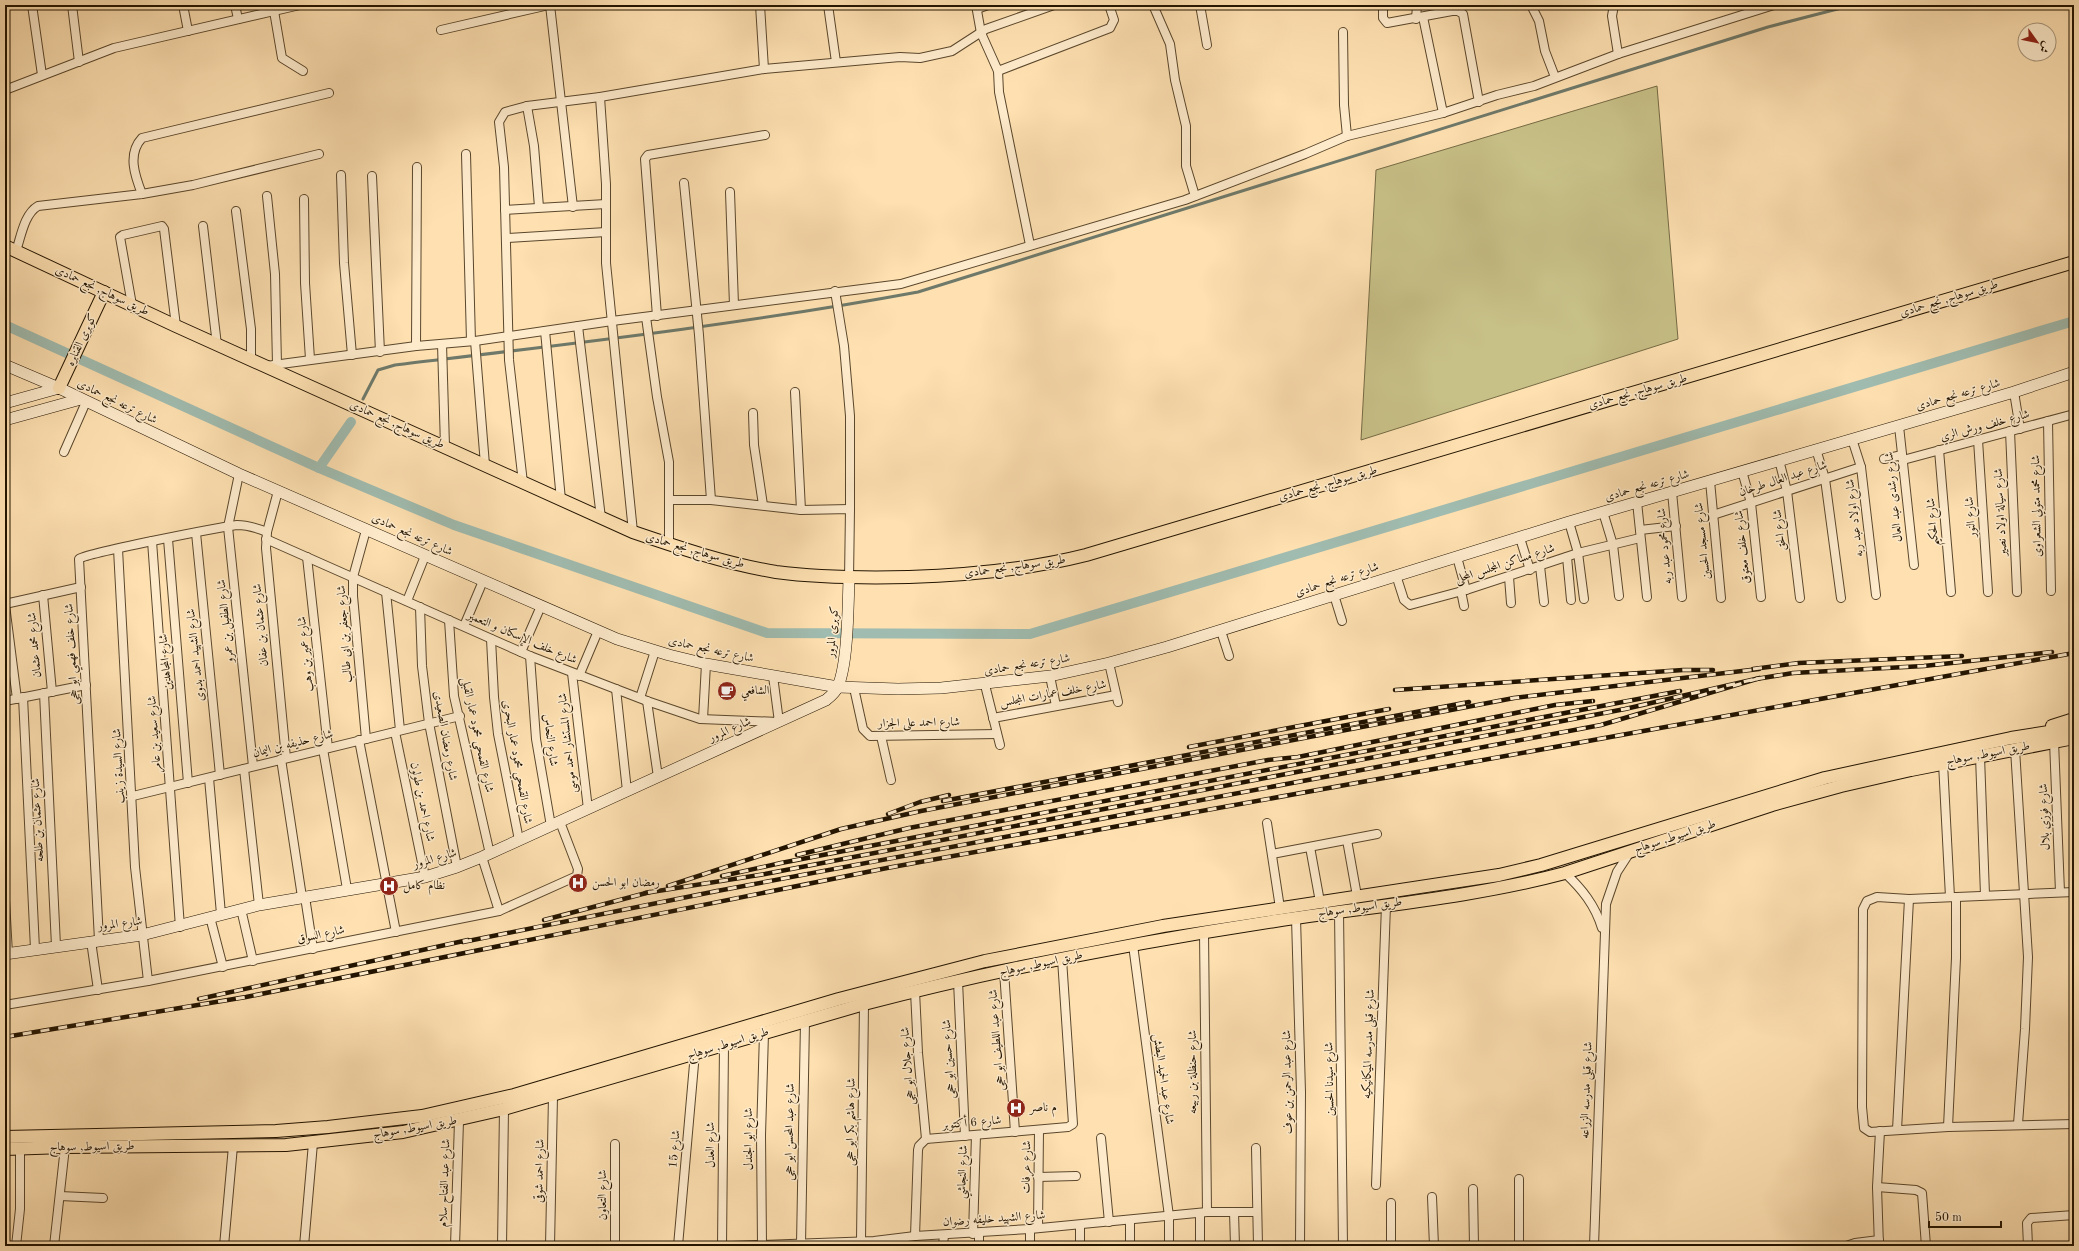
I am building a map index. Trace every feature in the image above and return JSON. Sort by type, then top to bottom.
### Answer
[{"type":"main road","name":"طريق سوهاج, نجع حمادى","points":[[11,249],[217,345],[251,360],[271,365],[523,483],[634,532],[704,555],[754,567],[812,576],[849,579],[972,574],[1035,567],[1067,560],[1385,468],[2074,262]]},
{"type":"main road","name":"كوبرى القنابره","points":[[59,388],[104,292]]},
{"type":"main road","points":[[2013,744],[2074,719]]},
{"type":"main road","name":"طريق اسيوط, سوهاج","points":[[2013,744],[2074,728]]},
{"type":"main road","name":"طريق اسيوط, سوهاج","points":[[5,1149],[65,1147],[233,1146],[313,1143],[403,1132],[459,1121],[553,1096],[599,1076],[839,999],[985,961],[1164,926],[1499,875],[1561,859],[1825,778],[1998,746],[2074,738]]},
{"type":"main road","name":"طريق اسيوط, سوهاج","points":[[5,1137],[244,1132],[328,1127],[410,1118],[465,1108],[696,1053],[864,1004],[1004,971],[1204,932],[1505,887],[1565,873],[1807,796],[1876,778],[1980,756],[1998,746]]},
{"type":"main road","points":[[1561,859],[1565,873]]},
{"type":"main road","points":[[985,961],[986,975]]},
{"type":"main road","points":[[361,1124],[358,1126],[357,1131],[363,1137]]},
{"type":"main road","points":[[328,1127],[332,1133],[330,1141]]},
{"type":"street","points":[[32,5],[42,75]]},
{"type":"street","points":[[72,5],[79,62]]},
{"type":"street","points":[[183,5],[188,31]]},
{"type":"street","points":[[236,5],[238,19]]},
{"type":"street","points":[[5,90],[114,48],[280,8],[300,5]]},
{"type":"street","points":[[441,30],[549,5],[562,100],[573,207]]},
{"type":"street","points":[[760,5],[764,69]]},
{"type":"street","points":[[828,5],[836,62]]},
{"type":"street","points":[[988,5],[976,7],[981,33],[998,71],[999,92],[1030,245]]},
{"type":"street","points":[[523,483],[509,360],[504,167],[499,122],[505,112],[527,106],[562,100],[600,97],[764,69],[900,56],[920,58],[934,56],[957,48],[981,33],[1006,22],[1054,5]]},
{"type":"street","points":[[998,71],[1110,28],[1114,20],[1109,5]]},
{"type":"street","points":[[1153,5],[1170,44],[1175,80],[1186,126],[1186,166],[1195,196]]},
{"type":"street","points":[[1200,5],[1207,45]]},
{"type":"street","points":[[1383,5],[1383,18],[1387,23],[1420,18],[1452,8],[1458,11],[1464,18],[1479,102]]},
{"type":"street","points":[[1416,5],[1443,113]]},
{"type":"street","points":[[1531,5],[1539,21],[1545,51],[1555,77]]},
{"type":"street","points":[[1614,5],[1612,16],[1618,54]]},
{"type":"street","points":[[267,196],[275,274],[271,365],[310,359],[380,352],[416,346],[473,341],[835,291],[901,284],[1149,211],[1195,196],[1305,154],[1347,136],[1443,113],[1479,102],[1618,54],[1774,5]]},
{"type":"street","points":[[280,8],[282,58],[303,71]]},
{"type":"street","points":[[1343,32],[1344,105],[1347,136]]},
{"type":"street","points":[[142,194],[134,164],[136,144],[142,138],[329,93]]},
{"type":"street","points":[[600,97],[606,204],[606,232],[612,321],[634,532]]},
{"type":"street","points":[[527,106],[534,146],[539,207]]},
{"type":"street","points":[[657,316],[645,159],[648,155],[765,135]]},
{"type":"street","points":[[11,249],[32,210],[38,206],[142,194],[225,178],[319,154]]},
{"type":"street","points":[[466,154],[473,341],[485,465]]},
{"type":"street","points":[[416,346],[417,167]]},
{"type":"street","points":[[341,174],[344,263],[352,355]]},
{"type":"street","points":[[372,176],[380,352]]},
{"type":"street","points":[[684,183],[711,500]]},
{"type":"street","points":[[730,192],[734,305]]},
{"type":"street","points":[[304,199],[305,283],[310,359]]},
{"type":"street","points":[[505,210],[606,204]]},
{"type":"street","points":[[236,211],[250,323],[251,360]]},
{"type":"street","points":[[132,305],[120,237],[123,234],[162,226],[164,229],[167,249],[176,326]]},
{"type":"street","points":[[203,226],[217,345]]},
{"type":"street","points":[[506,238],[606,232]]},
{"type":"street","points":[[835,291],[844,346],[850,416],[849,579]]},
{"type":"street","points":[[646,317],[657,397],[668,456],[670,500],[669,544]]},
{"type":"street","points":[[578,326],[601,518]]},
{"type":"street","points":[[545,331],[561,500]]},
{"type":"street","points":[[442,344],[446,447]]},
{"type":"street","name":"شارع ترعه نجع حمادى","points":[[5,364],[59,388],[239,474],[598,631],[655,651],[706,664],[838,687],[920,689],[984,684],[1050,676],[1109,663],[1221,631],[1569,522],[2014,392],[2074,372]]},
{"type":"street","points":[[5,403],[59,388]]},
{"type":"street","points":[[795,392],[801,510]]},
{"type":"street","points":[[2014,392],[2020,428]]},
{"type":"street","points":[[5,420],[83,400]]},
{"type":"street","points":[[64,452],[83,400]]},
{"type":"street","points":[[753,413],[754,446],[763,505]]},
{"type":"street","name":"شارع خلف ورش الري","points":[[1884,459],[1902,458],[1939,450],[2074,414]]},
{"type":"street","name":"شارع محمد متولي الشعراوى","points":[[2048,421],[2051,591]]},
{"type":"street","name":"شارع رشدى عبد العال","points":[[1899,426],[1914,565]]},
{"type":"street","name":"شارع سيالة اولاد نصير","points":[[2010,431],[2017,592]]},
{"type":"street","name":"شارع اولاد عبد ربه","points":[[1852,439],[1861,467],[1876,595]]},
{"type":"street","name":"شارع النور","points":[[1978,440],[1988,592]]},
{"type":"street","points":[[1816,449],[1825,479],[1841,598]]},
{"type":"street","name":"شارع الحكيم","points":[[1939,450],[1951,592]]},
{"type":"street","name":"شارع الحق","points":[[1779,460],[1787,491],[1800,598]]},
{"type":"street","name":"شارع عبد العال طرخان","points":[[1713,515],[1861,467]]},
{"type":"street","name":"شارع خلف معتوق","points":[[1742,471],[1751,503],[1761,597]]},
{"type":"street","name":"شارع الطفيل بن عمرو","points":[[239,474],[228,527],[253,766]]},
{"type":"street","name":"شارع مسجد الحسين","points":[[1710,481],[1721,598]]},
{"type":"street","name":"شارع عثمان بن عفان","points":[[278,491],[267,535],[283,759],[313,949]]},
{"type":"street","name":"شارع محمود عبد ربه","points":[[1672,492],[1682,598]]},
{"type":"street","points":[[670,500],[711,500],[801,510],[850,509]]},
{"type":"street","points":[[1637,502],[1646,597]]},
{"type":"street","points":[[1603,512],[1613,545],[1618,596]]},
{"type":"street","points":[[1569,522],[1578,553],[1584,599]]},
{"type":"street","name":"شارع خلف فهمي ابو حجى","points":[[98,990],[80,558],[152,541],[228,527],[248,526],[267,535]]},
{"type":"street","name":"شارع مساكن المجلس المحلى","points":[[1396,575],[1404,600],[1408,604],[1464,591],[1578,553],[1613,545],[1640,534],[1676,526]]},
{"type":"street","name":"شارع جعفر بن ابى طالب","points":[[366,530],[353,577],[354,617],[362,739],[396,932]]},
{"type":"street","name":"شارع الشهيد احمد بدوى","points":[[196,533],[220,775]]},
{"type":"street","name":"شارع خلف الإسكان و التعمير","points":[[267,535],[307,557],[576,675],[704,719],[779,722]]},
{"type":"street","points":[[1520,538],[1530,570]]},
{"type":"street","name":"شارع المجاهدين","points":[[168,539],[188,783]]},
{"type":"street","name":"شارع سعيد بن عامر","points":[[152,541],[180,926]]},
{"type":"street","name":"شارع السيدة زينب","points":[[118,549],[133,796],[135,867],[148,981]]},
{"type":"street","points":[[407,601],[425,556]]},
{"type":"street","name":"شارع عمير بن وهب","points":[[307,557],[326,748],[347,889]]},
{"type":"street","points":[[1567,557],[1571,600]]},
{"type":"street","points":[[1457,558],[1464,591],[1464,606]]},
{"type":"street","points":[[1540,566],[1544,602]]},
{"type":"street","points":[[1508,577],[1511,603]]},
{"type":"street","name":"كوبرى المرور","points":[[838,687],[843,668],[849,579]]},
{"type":"street","points":[[464,626],[484,581]]},
{"type":"street","points":[[35,950],[20,698],[5,604],[81,587]]},
{"type":"street","name":"شارع احمد بن طولون","points":[[386,592],[397,731],[425,877]]},
{"type":"street","name":"شارع محمد عثمان","points":[[43,595],[48,693]]},
{"type":"street","points":[[1334,595],[1342,621]]},
{"type":"street","points":[[521,652],[541,606]]},
{"type":"street","name":"شارع رمضان الصعيدى","points":[[420,607],[422,666],[429,723],[457,867]]},
{"type":"street","name":"شارع القمحي محمود عمار القبلى","points":[[449,620],[454,696],[460,716],[486,855],[499,911]]},
{"type":"street","points":[[576,675],[598,631]]},
{"type":"street","points":[[1221,631],[1229,656]]},
{"type":"street","name":"شارع القمحي محمود عمار البحرى","points":[[491,639],[497,728],[519,840]]},
{"type":"street","points":[[655,651],[643,699],[658,777]]},
{"type":"street","name":"شارع النحاس","points":[[530,656],[536,732],[555,824]]},
{"type":"street","name":"شارع خلف عمارات المجلس","points":[[993,718],[1056,706],[1117,698],[1109,663]]},
{"type":"street","points":[[704,719],[706,664]]},
{"type":"street","name":"شارع المستشار احمد موسى","points":[[576,675],[588,809]]},
{"type":"street","points":[[774,676],[779,722]]},
{"type":"street","points":[[1050,676],[1056,706]]},
{"type":"street","points":[[984,684],[1000,745]]},
{"type":"street","points":[[5,701],[86,685]]},
{"type":"street","name":"شارع المرور","points":[[6,954],[95,940],[142,935],[259,905],[425,877],[457,867],[555,824],[826,700],[834,694],[838,687]]},
{"type":"street","name":"شارع احمد على الجزار","points":[[854,688],[864,732],[870,736],[998,734]]},
{"type":"street","points":[[616,689],[627,791]]},
{"type":"street","name":"شارع عثمان بن طلحه","points":[[48,693],[56,946]]},
{"type":"street","name":"شارع حذيفه بن اليمان","points":[[133,796],[460,716]]},
{"type":"street","points":[[881,736],[891,780]]},
{"type":"street","name":"شارع فوزي بلال","points":[[2054,741],[2060,892]]},
{"type":"street","points":[[2013,744],[2025,894],[2028,957],[2025,1029],[2018,1124]]},
{"type":"street","points":[[1980,756],[1985,895]]},
{"type":"street","points":[[1943,763],[1956,958],[1948,1127]]},
{"type":"street","points":[[244,769],[259,905]]},
{"type":"street","points":[[209,778],[216,916],[223,967]]},
{"type":"street","points":[[1267,823],[1280,908]]},
{"type":"street","name":"شارع السوق","points":[[5,1005],[223,967],[499,911],[577,876],[578,869],[555,824]]},
{"type":"street","points":[[1272,854],[1377,834]]},
{"type":"street","points":[[1347,840],[1357,896]]},
{"type":"street","points":[[1310,847],[1320,902]]},
{"type":"street","name":"شارع قبلى مدرسه الزراعه","points":[[1594,1246],[1606,904],[1608,893],[1617,872],[1630,852]]},
{"type":"street","name":"شارع قبلى مدرسه الزراعه","points":[[1565,873],[1579,886],[1590,900],[1598,916],[1604,934]]},
{"type":"street","points":[[2074,892],[1909,899],[1870,898],[1863,909],[1862,1124],[1864,1128],[1870,1132],[2018,1124],[2074,1124]]},
{"type":"street","points":[[1897,1130],[1909,899]]},
{"type":"street","points":[[5,900],[6,954]]},
{"type":"street","name":"شارع قبلى مدرسه الميكانيكيه","points":[[1376,1185],[1386,905]]},
{"type":"street","points":[[241,909],[253,961]]},
{"type":"street","name":"شارع سيدنا الحسين","points":[[1340,912],[1343,1246]]},
{"type":"street","name":"شارع عبد الرحمن بن عوف","points":[[1296,918],[1300,1092],[1300,1246]]},
{"type":"street","name":"شارع حنظلة بن ربيعه","points":[[1200,1246],[1204,1212],[1204,932]]},
{"type":"street","name":"شارع عبد الحميد البطش","points":[[1133,945],[1169,1216],[1169,1246]]},
{"type":"street","name":"شارع 6 أكتوبر","points":[[926,1139],[1039,1130],[1068,1127],[1073,1124],[1062,959]]},
{"type":"street","name":"شارع عبد اللطيف ابو حجى","points":[[1004,971],[1015,1132]]},
{"type":"street","name":"شارع حسين ابو حجى","points":[[958,981],[965,1136]]},
{"type":"street","name":"شارع جلال ابو حجى","points":[[915,991],[918,1053],[926,1139]]},
{"type":"street","name":"شارع هاشم بكر ابو حجى","points":[[861,1241],[864,1004]]},
{"type":"street","name":"شارع عبد المحسن ابو حجى","points":[[801,1244],[805,1021]]},
{"type":"street","name":"شارع ابو الجندل","points":[[762,1245],[760,1135],[764,1033]]},
{"type":"street","name":"شارع العدل","points":[[722,1246],[724,1045]]},
{"type":"street","name":"شارع 15","points":[[678,1246],[696,1053]]},
{"type":"street","name":"شارع احمد شوقى","points":[[550,1246],[553,1096]]},
{"type":"street","points":[[502,1246],[504,1110]]},
{"type":"street","name":"شارع عبد الفتاح سلام","points":[[455,1246],[459,1121]]},
{"type":"street","name":"شارع عرفات","points":[[1030,1246],[1034,1229],[1038,1177],[1039,1130]]},
{"type":"street","points":[[1846,1246],[1855,1243],[1879,1243],[1877,1187],[1880,1131]]},
{"type":"street","name":"شارع النجاشي","points":[[976,1135],[976,1234],[979,1246]]},
{"type":"street","points":[[1101,1138],[1109,1222]]},
{"type":"street","points":[[915,1236],[918,1150],[919,1146],[926,1139]]},
{"type":"street","points":[[304,1246],[313,1143]]},
{"type":"street","name":"شارع التعاون","points":[[615,1246],[616,1144]]},
{"type":"street","points":[[224,1246],[233,1146]]},
{"type":"street","points":[[54,1246],[65,1147]]},
{"type":"street","points":[[16,1246],[20,1209],[20,1148]]},
{"type":"street","points":[[1256,1148],[1258,1246]]},
{"type":"street","points":[[1038,1177],[1076,1176]]},
{"type":"street","points":[[1519,1179],[1519,1246]]},
{"type":"street","points":[[1877,1187],[1916,1190],[1922,1193],[1926,1246]]},
{"type":"street","points":[[1473,1190],[1474,1246]]},
{"type":"street","points":[[60,1196],[103,1198]]},
{"type":"street","points":[[1432,1198],[1434,1246]]},
{"type":"street","points":[[1391,1203],[1391,1246]]},
{"type":"street","name":"شارع الشهيد خليفه رضوان","points":[[732,1246],[782,1246],[801,1244],[828,1245],[861,1241],[874,1243],[900,1242],[915,1236],[976,1234],[1204,1212],[1257,1212]]},
{"type":"street","points":[[1234,1212],[1235,1246]]},
{"type":"street","points":[[2028,1246],[2027,1223],[2031,1218],[2074,1215]]},
{"type":"street","points":[[1130,1220],[1130,1246]]},
{"type":"street","points":[[1080,1225],[1080,1246]]},
{"type":"street","points":[[943,1246],[944,1235]]},
{"type":"shaded area","points":[[1657,86],[1678,339],[1361,440],[1376,170]]},
{"type":"waterway","points":[[363,399],[378,370],[395,365],[722,324],[918,292],[1768,27],[1853,5]]},
{"type":"waterway","points":[[5,325],[319,468],[454,525],[767,633],[1030,634],[2074,321]]},
{"type":"waterway","points":[[319,468],[351,422]]},
{"type":"railway","points":[[1756,679],[1793,673],[1924,666],[2052,652]]},
{"type":"railway","points":[[5,1037],[246,997],[887,868],[2074,653]]},
{"type":"railway","points":[[1753,669],[1799,663],[1962,656]]},
{"type":"railway","points":[[668,886],[841,829],[921,811],[1514,698],[1759,669]]},
{"type":"railway","points":[[1395,690],[1683,670],[1713,670]]},
{"type":"railway","points":[[463,942],[717,891],[1601,725],[1760,678],[1625,709],[765,874],[645,893]]},
{"type":"railway","points":[[722,876],[781,863],[1680,691]]},
{"type":"railway","points":[[797,855],[909,828],[1268,760],[1298,757],[1555,705],[1593,701]]},
{"type":"railway","points":[[943,801],[1469,702]]},
{"type":"railway","points":[[1189,747],[1389,709]]},
{"type":"railway","points":[[888,814],[920,802],[949,795]]},
{"type":"railway","points":[[544,920],[650,892]]},
{"type":"railway","points":[[199,999],[468,940]]},
{"type":"place","name":"الشافعي","points":[[727,691]]},
{"type":"place","name":"رمضان ابو الحسن","points":[[578,883]]},
{"type":"place","name":"نظام كامل","points":[[389,886]]},
{"type":"place","name":"م ناصر","points":[[1016,1108]]}]
